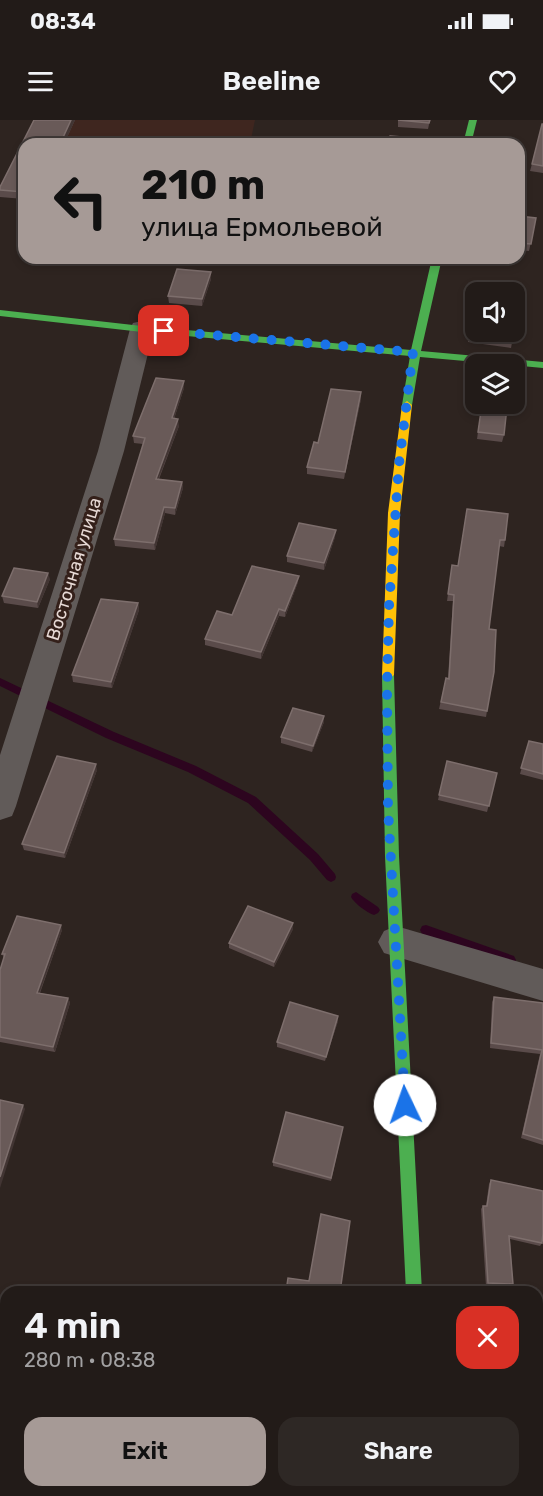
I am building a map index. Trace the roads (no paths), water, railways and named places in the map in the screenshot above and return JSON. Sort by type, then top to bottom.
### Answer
[{"type":"street","points":[[468,138],[473,120]]},
{"type":"street","points":[[414,1286],[388,808],[389,606],[399,464],[413,352],[435,264]]},
{"type":"street","points":[[0,313],[142,329],[543,365]]},
{"type":"street","name":"Восточная улица","points":[[0,807],[111,451],[142,329]]},
{"type":"street","points":[[396,942],[543,985]]},
{"type":"waterway","points":[[0,682],[110,735],[192,769],[252,800],[314,857],[331,877]]},
{"type":"waterway","points":[[356,897],[374,910]]},
{"type":"waterway","points":[[426,930],[510,960]]}]
